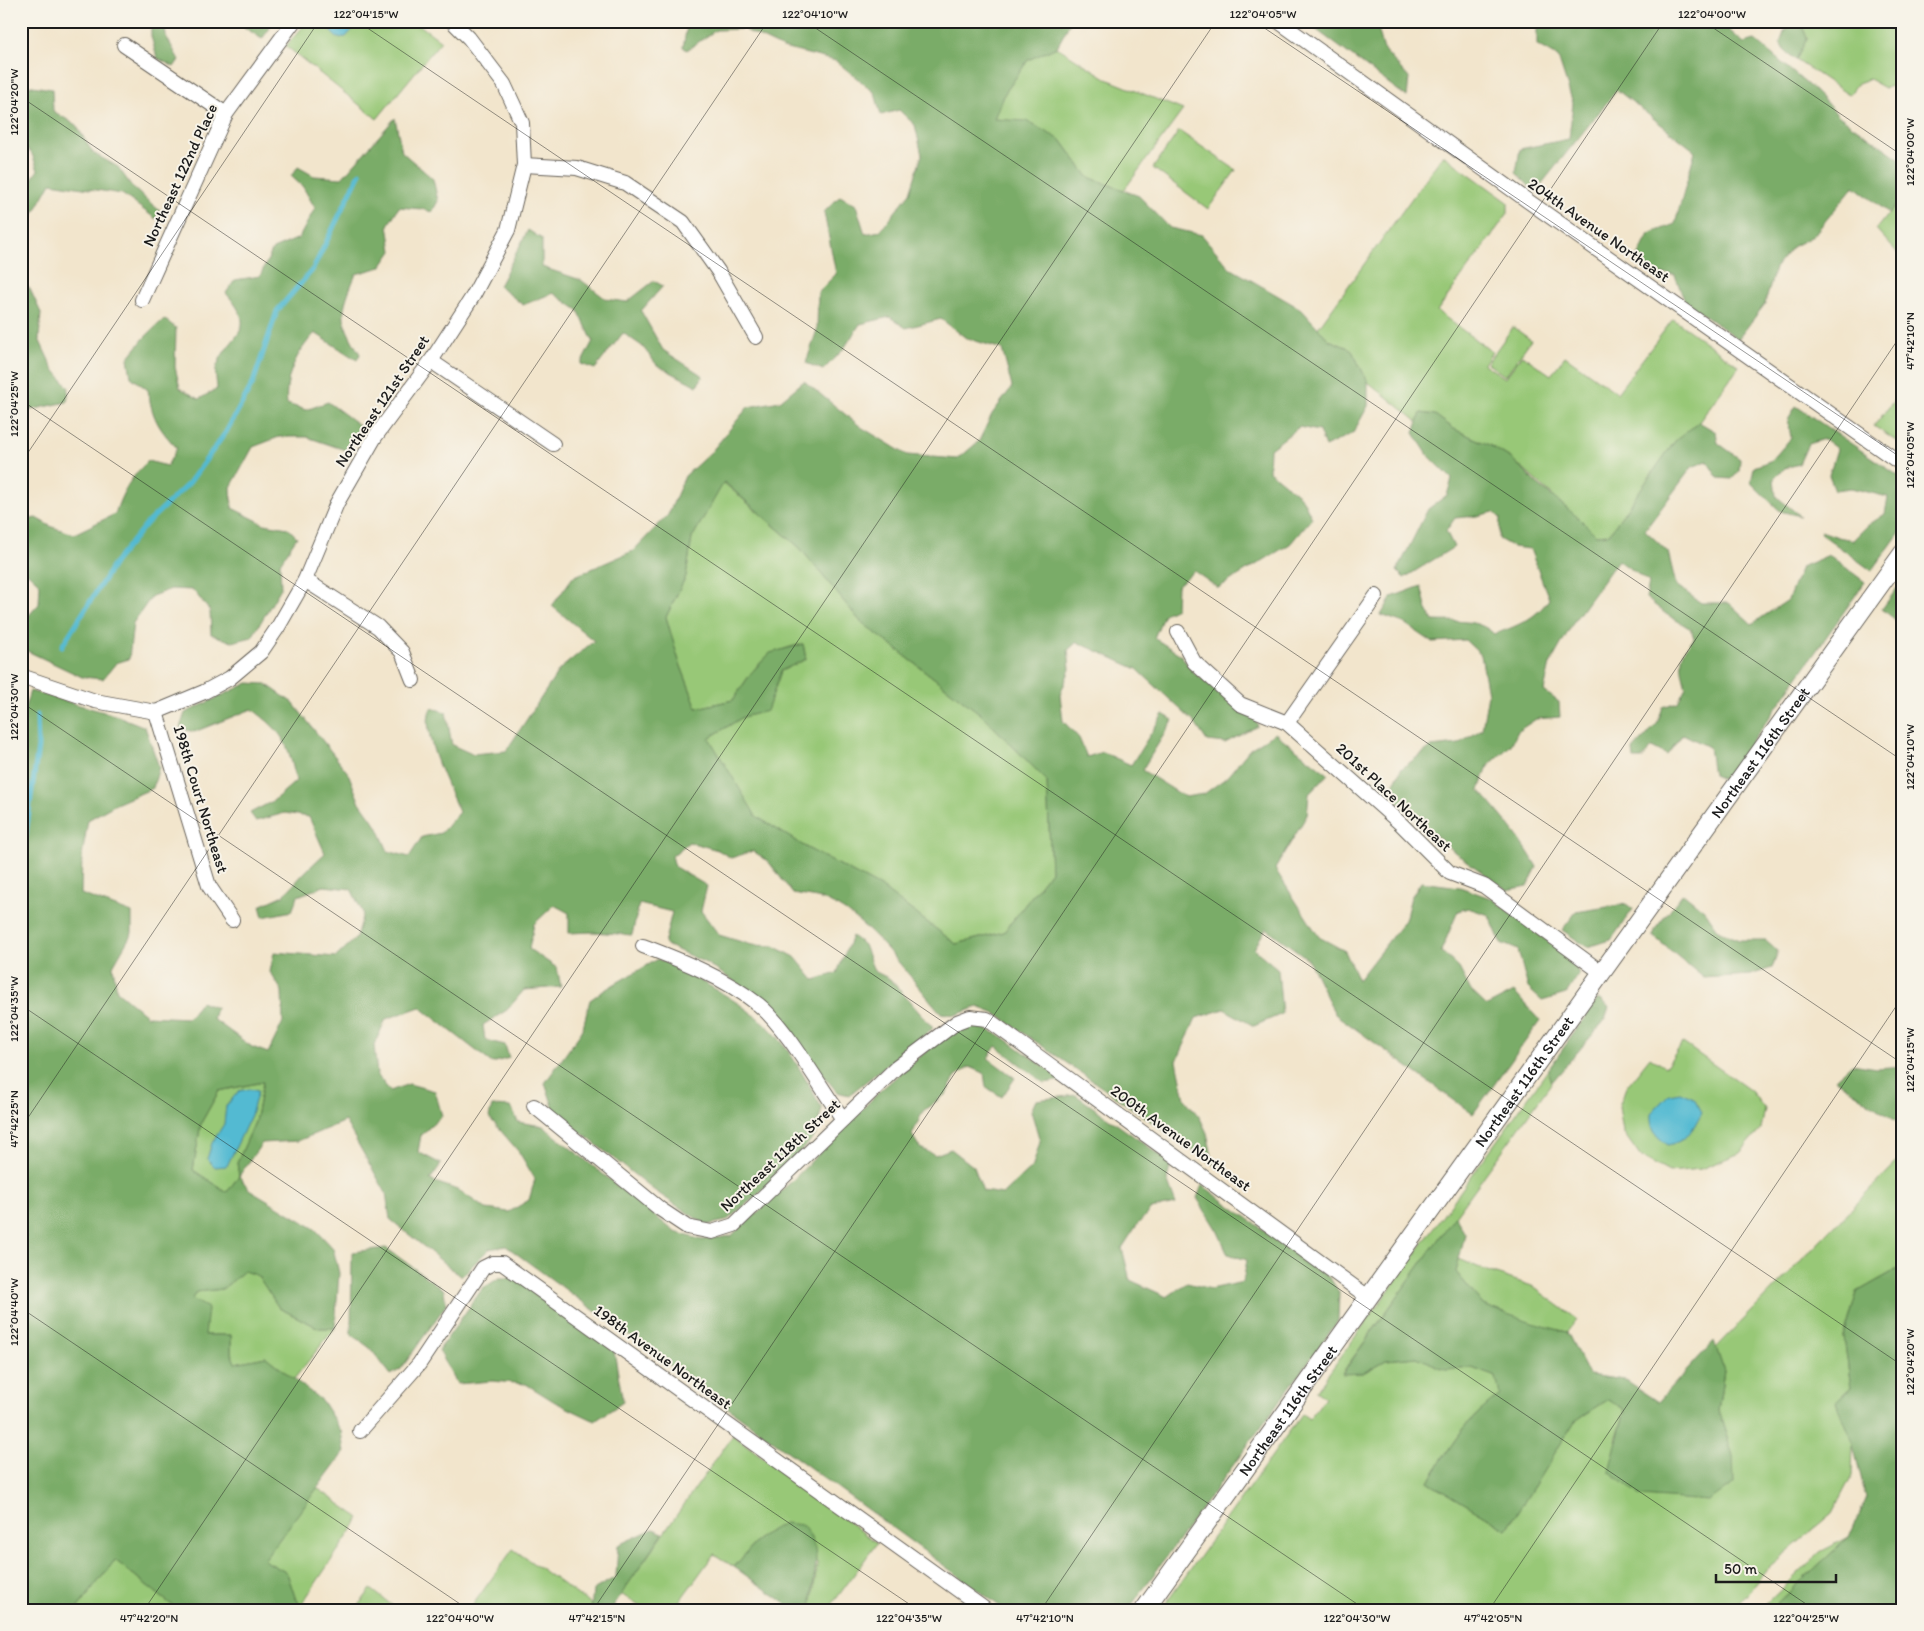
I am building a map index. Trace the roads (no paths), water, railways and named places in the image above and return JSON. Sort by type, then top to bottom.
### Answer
[{"type":"street","name":"Northeast 122nd Place","points":[[142,300],[226,114],[294,21]]},
{"type":"street","name":"Northeast 121st Street","points":[[156,712],[204,692],[230,678],[261,652],[278,628],[305,580],[337,503],[376,437],[431,361],[473,296],[508,230],[524,165],[522,123],[504,84],[469,38],[452,21]]},
{"type":"street","name":"204th Avenue Northeast","points":[[1278,21],[1528,201],[1903,465]]},
{"type":"street","points":[[124,45],[226,114]]},
{"type":"street","points":[[524,165],[577,168],[625,183],[682,222],[718,271],[756,337]]},
{"type":"street","points":[[431,361],[553,444]]},
{"type":"street","name":"Northeast 116th Street","points":[[1144,1610],[1903,553]]},
{"type":"street","points":[[305,580],[378,627],[402,652],[413,680]]},
{"type":"street","points":[[1286,723],[1376,596]]},
{"type":"street","name":"201st Place Northeast","points":[[1178,632],[1194,662],[1240,704],[1286,723],[1401,824],[1450,874],[1484,886],[1601,972]]},
{"type":"street","points":[[21,676],[95,702],[156,712]]},
{"type":"street","name":"198th Court Northeast","points":[[156,712],[209,886],[232,920]]},
{"type":"street","points":[[643,946],[686,962],[759,1006],[788,1039],[843,1119]]},
{"type":"street","name":"Northeast 118th Street","points":[[534,1106],[660,1208],[687,1226],[712,1232],[734,1225],[896,1068],[957,1022],[970,1016]]},
{"type":"street","name":"200th Avenue Northeast","points":[[970,1016],[987,1019],[998,1026],[1368,1297]]},
{"type":"street","name":"198th Avenue Northeast","points":[[360,1431],[419,1364],[482,1268],[493,1263],[502,1263],[986,1610]]},
{"type":"water","points":[[334,21],[360,21],[346,37],[337,38],[330,31]]},
{"type":"water","points":[[249,1089],[258,1091],[251,1115],[227,1166],[215,1167],[207,1159],[212,1143],[224,1124],[226,1106],[239,1091]]},
{"type":"water","points":[[1680,1092],[1694,1098],[1702,1112],[1685,1137],[1668,1145],[1654,1132],[1651,1123],[1651,1113],[1669,1094]]},
{"type":"waterway","points":[[62,646],[115,562],[147,523],[189,483],[226,432],[253,383],[277,311],[313,269],[360,173]]},
{"type":"waterway","points":[[21,937],[25,841],[38,747],[37,715]]}]
